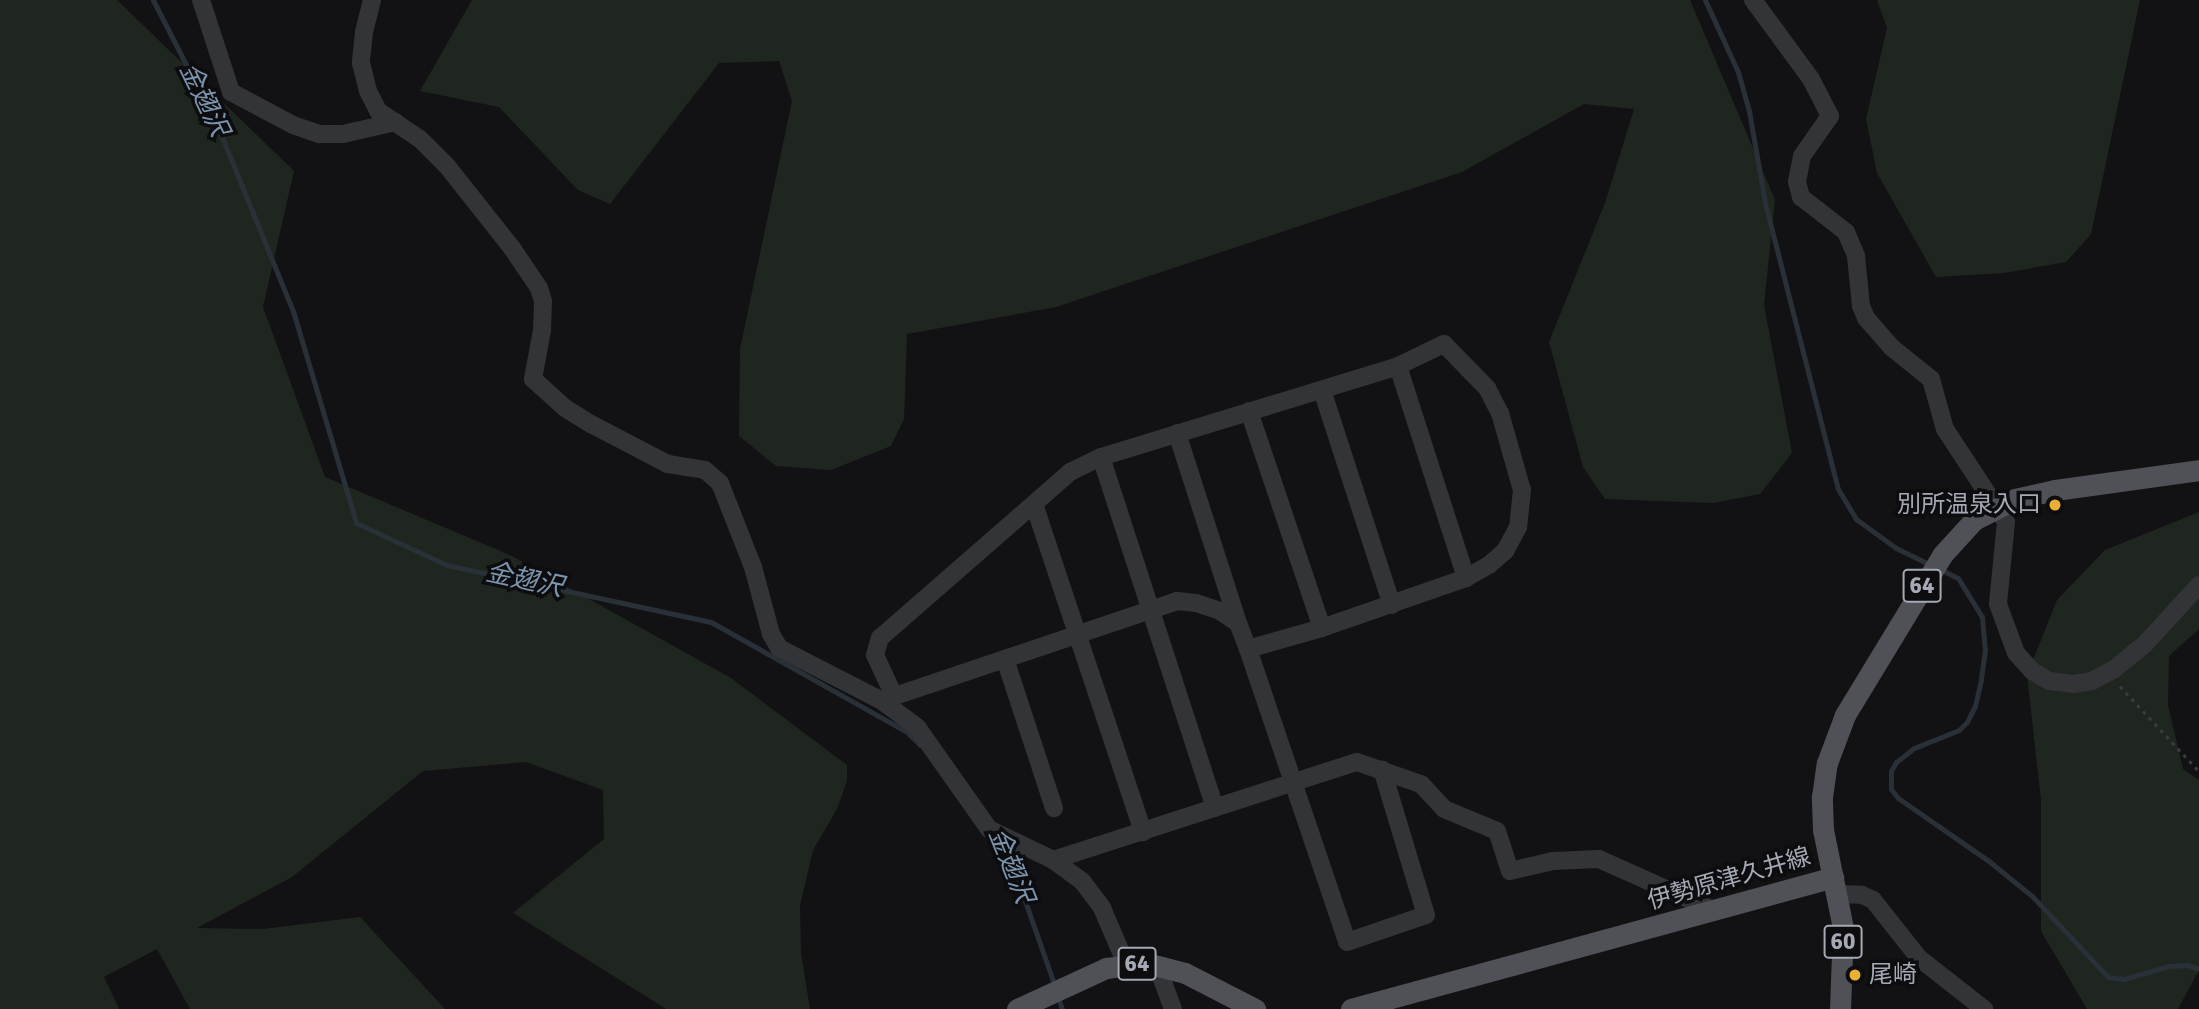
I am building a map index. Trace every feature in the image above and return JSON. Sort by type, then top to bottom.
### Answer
[{"type":"main road","name":"伊勢原津久井線","points":[[1351,1009],[1374,1006],[1715,911],[1835,886],[1823,830],[1822,797],[1827,763],[1836,734],[1943,554],[1961,531],[1998,506],[2046,491],[2199,470]]},
{"type":"main road","name":"60","points":[[1835,886],[1843,928],[1840,1009]]},
{"type":"main road","name":"64","points":[[1017,1009],[1106,968],[1126,964],[1164,966],[1196,978],[1255,1009]]},
{"type":"street","points":[[201,0],[231,92],[293,125],[319,134],[343,135],[396,122]]},
{"type":"street","points":[[372,0],[364,32],[361,63],[368,91],[378,111],[420,139],[447,166],[512,248],[539,288],[543,301],[542,330],[533,379],[565,408],[591,424],[668,464],[705,470],[720,483],[753,567],[771,634],[779,648],[888,698],[917,727],[989,829],[1053,860],[1082,881],[1102,908],[1126,964]]},
{"type":"street","points":[[1753,0],[1811,79],[1830,117],[1802,156],[1797,182],[1801,197],[1846,232],[1856,256],[1861,306],[1866,318],[1891,347],[1931,379],[1945,429],[2006,522],[1998,604],[2016,653],[2032,671],[2049,681],[2073,684],[2092,681],[2144,645],[2199,585]]},
{"type":"street","points":[[888,698],[875,655],[880,638],[1070,471],[1101,457],[1398,366],[1444,344],[1487,388],[1500,413],[1522,490],[1518,527],[1505,551],[1489,565],[1466,578],[1322,628],[1248,649]]},
{"type":"street","points":[[1398,366],[1466,578]]},
{"type":"street","points":[[1322,390],[1392,604]]},
{"type":"street","points":[[1249,411],[1322,628]]},
{"type":"street","points":[[1177,433],[1238,623],[1347,942],[1426,915],[1382,769]]},
{"type":"street","points":[[1101,457],[1215,808]]},
{"type":"street","points":[[1034,504],[1143,832]]},
{"type":"street","points":[[888,698],[1177,601],[1196,603],[1220,611],[1238,623]]},
{"type":"street","points":[[1005,659],[1054,808]]},
{"type":"street","points":[[1053,860],[1357,762],[1422,784],[1444,809],[1497,831],[1510,871],[1553,861],[1600,859],[1715,911]]},
{"type":"street","points":[[1835,886],[1873,900],[1919,958],[1984,1009]]},
{"type":"street","points":[[1164,966],[1162,979],[1172,1009]]},
{"type":"path","points":[[2108,672],[2199,771]]},
{"type":"shaded area","points":[[0,0],[117,0],[294,171],[263,307],[325,477],[510,555],[731,678],[847,765],[847,781],[837,809],[813,850],[800,906],[801,953],[810,1009],[666,1009],[513,913],[604,839],[603,790],[526,762],[423,771],[292,877],[197,928],[263,929],[360,917],[445,1009],[190,1009],[157,949],[104,977],[119,1009],[0,1009]]},
{"type":"shaded area","points":[[472,0],[1690,0],[1775,200],[1764,305],[1792,453],[1760,494],[1713,503],[1605,499],[1583,467],[1549,342],[1605,203],[1634,109],[1584,104],[1462,172],[1056,307],[907,334],[904,419],[891,446],[831,470],[776,466],[739,436],[740,349],[792,101],[779,61],[719,63],[610,204],[578,190],[499,107],[420,91]]},
{"type":"shaded area","points":[[1877,0],[2140,0],[2091,234],[2066,262],[2004,273],[1936,277],[1877,173],[1866,119],[1887,28]]},
{"type":"shaded area","points":[[2199,512],[2199,629],[2169,656],[2168,705],[2183,769],[2199,780],[2199,970],[2178,1009],[2087,1009],[2041,931],[2041,800],[2027,675],[2057,600],[2105,550]]},
{"type":"waterway","name":"金翅沢","points":[[153,0],[217,125],[293,311],[356,523],[447,565],[711,622],[907,732],[920,745]]},
{"type":"waterway","points":[[1705,0],[1738,72],[1749,111],[1765,203],[1838,489],[1856,519],[1896,548],[1929,564]]},
{"type":"waterway","points":[[1938,568],[1958,578],[1982,617],[1985,650],[1981,680],[1975,706],[1967,722],[1959,730],[1914,748],[1896,762],[1891,771],[1891,789],[1898,798],[1990,862],[2032,896],[2108,977],[2124,979],[2169,966],[2187,965],[2199,969]]},
{"type":"waterway","name":"金翅沢","points":[[1004,841],[1055,987]]},
{"type":"waterway","name":"金翅沢","points":[[1058,997],[1062,1009]]},
{"type":"place","name":"別所温泉入口","points":[[2055,505]]},
{"type":"place","name":"尾崎","points":[[1855,975]]}]
